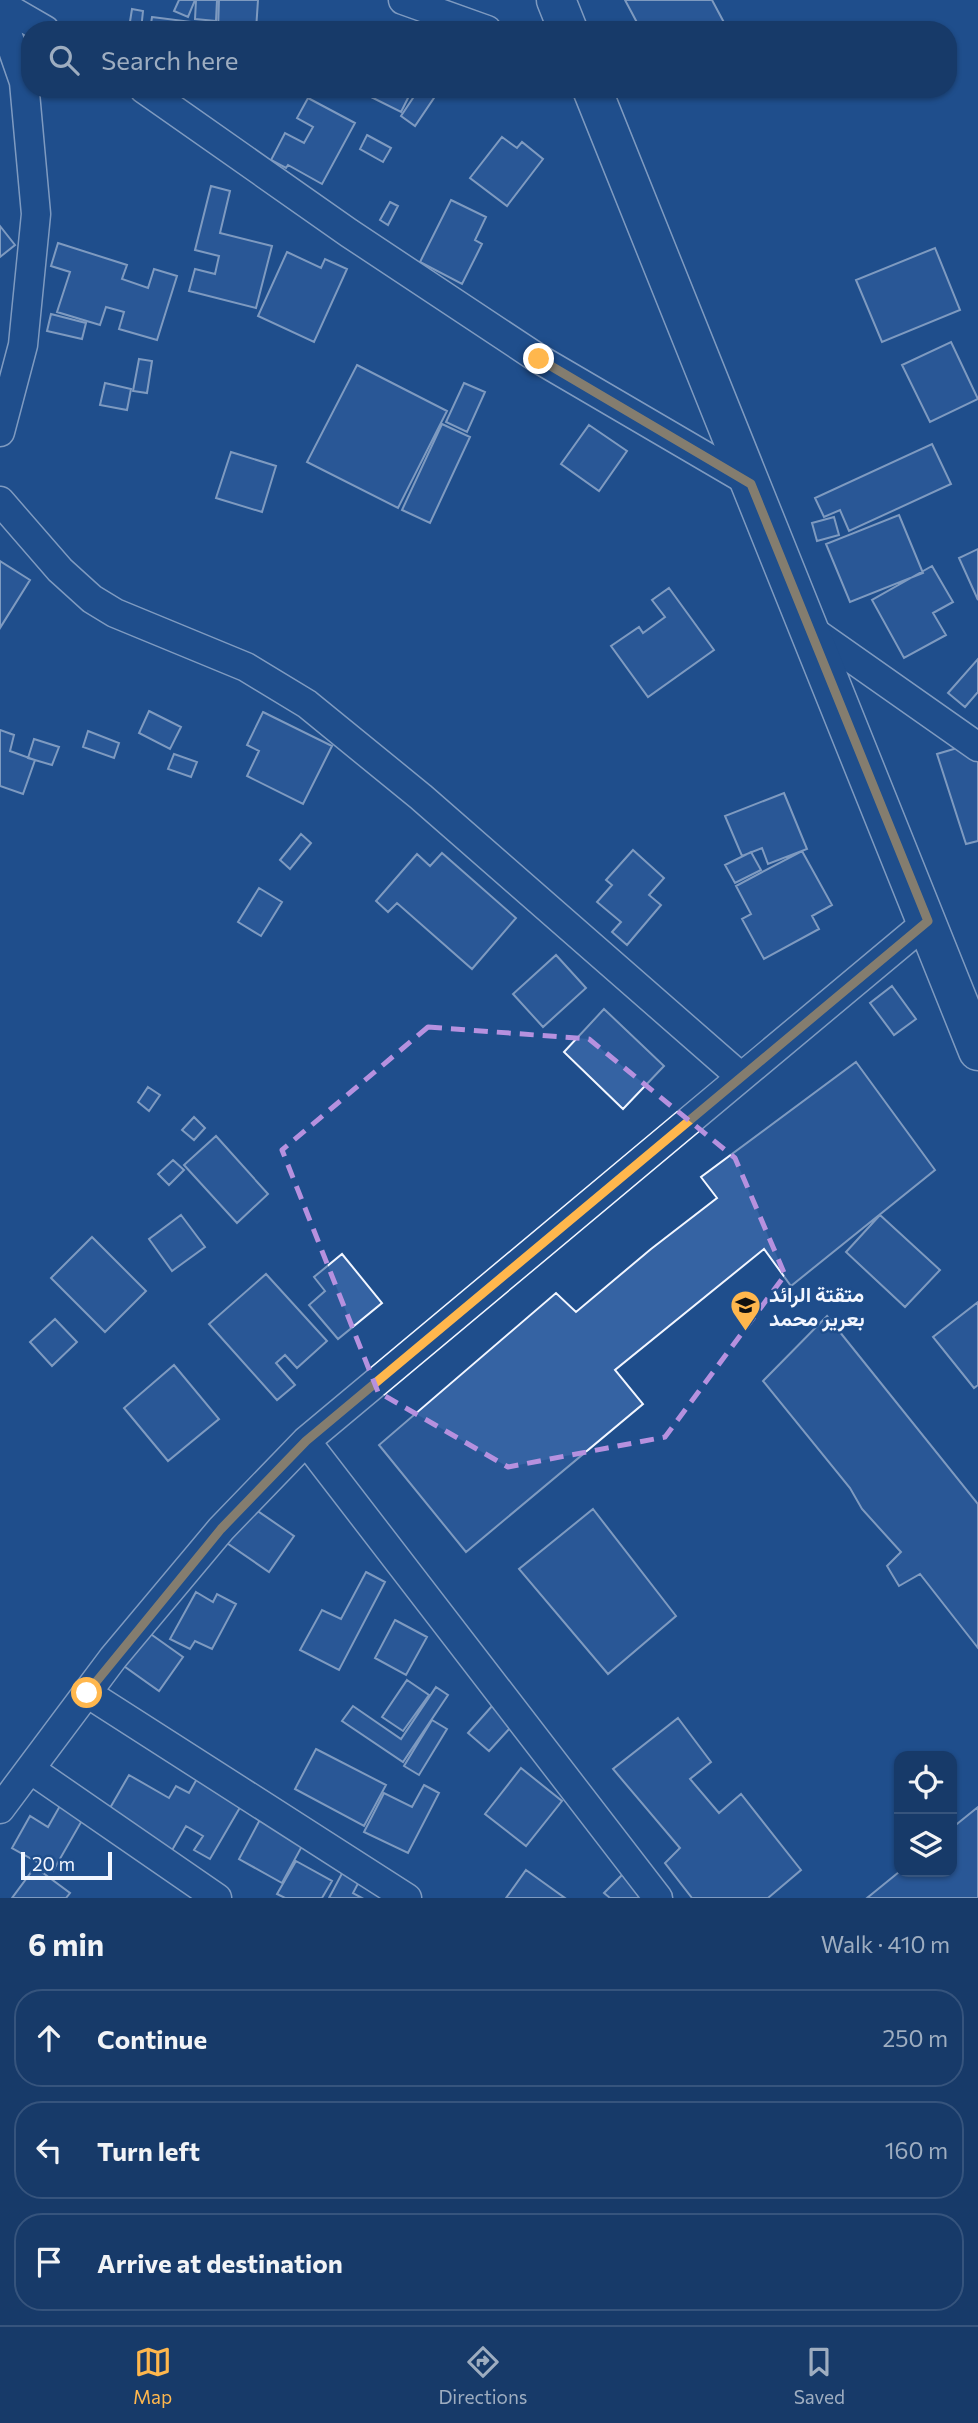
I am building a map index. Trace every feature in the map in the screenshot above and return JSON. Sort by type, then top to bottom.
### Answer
[{"type":"main road","points":[[556,0],[564,21]]},
{"type":"main road","points":[[596,98],[978,1051]]},
{"type":"street","points":[[403,0],[462,21]]},
{"type":"street","points":[[0,4],[30,21]]},
{"type":"street","points":[[0,13],[21,73]]},
{"type":"street","points":[[0,432],[23,345],[36,214],[25,98]]},
{"type":"street","points":[[157,98],[349,233],[539,359],[751,484]]},
{"type":"street","points":[[0,501],[60,569],[92,599],[115,613],[246,667],[307,704],[421,797],[741,1077]]},
{"type":"street","points":[[810,629],[978,747]]},
{"type":"street","points":[[0,1809],[87,1693],[221,1529],[306,1441],[928,921]]},
{"type":"street","points":[[306,1441],[658,1898]]},
{"type":"street","points":[[87,1693],[407,1898]]},
{"type":"street","points":[[30,1769],[217,1898]]},
{"type":"highlighted area","points":[[428,1027],[589,1039],[735,1158],[785,1275],[665,1437],[508,1467],[378,1392],[282,1150]]},
{"type":"building","points":[[179,0],[195,0],[188,17],[174,11]]},
{"type":"building","points":[[196,0],[217,0],[216,21],[195,19]]},
{"type":"building","points":[[219,0],[258,0],[257,21],[218,21]]},
{"type":"building","points":[[625,0],[712,0],[723,21],[636,21]]},
{"type":"building","points":[[132,9],[143,11],[142,21],[130,21]]},
{"type":"building","points":[[152,17],[184,21],[151,21]]},
{"type":"building","points":[[308,98],[355,123],[322,184],[288,165],[286,168],[271,160],[285,133],[304,143],[313,127],[297,118]]},
{"type":"building","points":[[373,98],[408,98],[401,112]]},
{"type":"building","points":[[413,98],[434,98],[415,126],[401,116]]},
{"type":"building","points":[[367,135],[391,148],[383,162],[360,149]]},
{"type":"building","points":[[502,137],[517,148],[522,142],[543,159],[507,206],[470,178]]},
{"type":"building","points":[[211,186],[230,191],[220,233],[272,246],[256,308],[189,291],[195,269],[215,274],[219,256],[195,250]]},
{"type":"building","points":[[451,200],[486,217],[475,240],[482,244],[462,284],[420,262]]},
{"type":"building","points":[[390,202],[398,206],[388,225],[380,220]]},
{"type":"building","points":[[0,226],[15,245],[0,257]]},
{"type":"building","points":[[58,243],[127,265],[122,279],[148,288],[154,269],[177,276],[157,340],[119,329],[124,312],[106,307],[100,325],[57,312],[70,272],[51,266]]},
{"type":"building","points":[[935,248],[960,310],[882,342],[856,280]]},
{"type":"building","points":[[287,252],[321,268],[325,259],[347,269],[314,342],[258,316]]},
{"type":"building","points":[[51,314],[86,323],[82,339],[47,331]]},
{"type":"building","points":[[951,342],[978,399],[930,422],[902,365]]},
{"type":"building","points":[[139,359],[152,361],[147,393],[133,391]]},
{"type":"building","points":[[357,365],[447,411],[398,508],[307,462]]},
{"type":"building","points":[[105,383],[131,389],[127,410],[100,405]]},
{"type":"building","points":[[464,383],[485,392],[467,432],[446,422]]},
{"type":"building","points":[[442,424],[470,437],[430,523],[402,510]]},
{"type":"building","points":[[589,425],[627,451],[599,491],[561,464]]},
{"type":"building","points":[[932,444],[951,484],[849,531],[840,510],[824,517],[815,498]]},
{"type":"building","points":[[231,452],[276,466],[262,512],[216,498]]},
{"type":"building","points":[[899,515],[923,573],[850,602],[826,544]]},
{"type":"building","points":[[834,517],[839,535],[817,541],[812,523]]},
{"type":"building","points":[[978,549],[978,600],[959,558]]},
{"type":"building","points":[[0,561],[30,580],[0,628]]},
{"type":"building","points":[[932,566],[953,602],[933,613],[946,635],[904,658],[872,600]]},
{"type":"building","points":[[669,588],[714,650],[648,697],[611,646],[639,627],[643,633],[665,617],[652,600]]},
{"type":"building","points":[[978,659],[978,692],[965,707],[948,693]]},
{"type":"building","points":[[149,711],[181,727],[170,749],[139,733]]},
{"type":"building","points":[[263,712],[332,746],[303,804],[247,776],[259,751],[247,745]]},
{"type":"building","points":[[0,730],[14,735],[10,751],[35,760],[23,794],[0,786]]},
{"type":"building","points":[[88,731],[119,743],[114,758],[83,747]]},
{"type":"building","points":[[34,739],[59,747],[52,765],[28,758]]},
{"type":"building","points":[[974,743],[978,754],[978,841],[966,844],[937,754]]},
{"type":"building","points":[[174,754],[197,762],[191,777],[168,769]]},
{"type":"building","points":[[784,793],[807,849],[768,864],[762,848],[742,856],[725,816]]},
{"type":"building","points":[[301,834],[311,843],[290,869],[280,860]]},
{"type":"building","points":[[633,850],[664,878],[649,895],[661,905],[627,945],[612,932],[621,922],[597,902],[612,885],[606,880]]},
{"type":"building","points":[[802,851],[832,905],[812,916],[819,929],[764,959],[742,919],[751,914],[736,886]]},
{"type":"building","points":[[751,852],[761,870],[735,883],[725,865]]},
{"type":"building","points":[[442,853],[516,918],[472,969],[397,903],[388,912],[376,901],[417,854],[430,866]]},
{"type":"building","points":[[259,888],[282,902],[261,936],[238,922]]},
{"type":"building","points":[[556,955],[586,988],[543,1027],[513,994]]},
{"type":"building","points":[[892,986],[916,1019],[894,1035],[870,1003]]},
{"type":"building","points":[[604,1009],[664,1066],[623,1109],[564,1052]]},
{"type":"building","points":[[856,1062],[935,1170],[791,1286],[764,1249],[615,1370],[643,1404],[466,1552],[379,1445],[556,1293],[576,1312],[717,1198],[701,1177]]},
{"type":"building","points":[[148,1087],[160,1095],[149,1111],[138,1102]]},
{"type":"building","points":[[194,1117],[205,1128],[194,1140],[182,1130]]},
{"type":"building","points":[[216,1136],[268,1194],[237,1223],[184,1165]]},
{"type":"building","points":[[173,1160],[184,1170],[169,1185],[158,1174]]},
{"type":"building","points":[[181,1215],[205,1247],[172,1271],[149,1239]]},
{"type":"building","points":[[880,1215],[940,1270],[905,1307],[846,1252]]},
{"type":"building","points":[[92,1237],[146,1291],[105,1332],[51,1278]]},
{"type":"building","points":[[342,1254],[382,1303],[338,1339],[309,1305],[325,1291],[314,1277]]},
{"type":"building","points":[[266,1274],[327,1341],[297,1368],[285,1355],[276,1363],[295,1385],[277,1400],[209,1324]]},
{"type":"building","points":[[978,1302],[978,1385],[974,1388],[933,1337]]},
{"type":"building","points":[[827,1316],[978,1504],[978,1648],[920,1574],[899,1586],[887,1566],[901,1552],[862,1509],[850,1488],[763,1381]]},
{"type":"building","points":[[55,1319],[77,1342],[52,1366],[30,1342]]},
{"type":"building","points":[[174,1365],[219,1419],[168,1461],[124,1408]]},
{"type":"building","points":[[246,1503],[294,1536],[269,1572],[221,1539]]},
{"type":"building","points":[[593,1509],[676,1616],[608,1674],[519,1569]]},
{"type":"building","points":[[366,1572],[385,1582],[339,1670],[300,1650],[322,1610],[341,1619]]},
{"type":"building","points":[[196,1592],[213,1602],[217,1594],[236,1604],[212,1649],[195,1641],[190,1649],[170,1639]]},
{"type":"building","points":[[395,1620],[427,1637],[406,1675],[375,1658]]},
{"type":"building","points":[[145,1630],[183,1657],[159,1691],[121,1664]]},
{"type":"building","points":[[407,1680],[429,1695],[403,1731],[382,1717]]},
{"type":"building","points":[[436,1687],[448,1695],[403,1762],[342,1721],[353,1706],[401,1739]]},
{"type":"building","points":[[500,1697],[521,1716],[489,1751],[468,1733]]},
{"type":"building","points":[[678,1718],[711,1762],[690,1779],[719,1813],[741,1794],[801,1870],[768,1898],[692,1898],[665,1863],[680,1848],[613,1769]]},
{"type":"building","points":[[432,1720],[447,1729],[419,1775],[404,1766]]},
{"type":"building","points":[[316,1749],[386,1785],[364,1826],[295,1789]]},
{"type":"building","points":[[521,1768],[562,1801],[526,1846],[485,1814]]},
{"type":"building","points":[[129,1775],[169,1798],[176,1786],[189,1793],[198,1777],[242,1804],[210,1859],[194,1850],[203,1836],[186,1826],[171,1852],[106,1815]]},
{"type":"building","points":[[424,1785],[439,1793],[408,1853],[364,1832],[384,1793],[412,1807]]},
{"type":"building","points":[[61,1804],[84,1817],[53,1871],[12,1848],[30,1816],[48,1827]]},
{"type":"building","points":[[978,1807],[978,1898],[867,1898],[894,1876],[957,1877],[957,1824]]},
{"type":"building","points":[[264,1812],[308,1835],[282,1883],[239,1859]]},
{"type":"building","points":[[296,1861],[332,1881],[322,1898],[285,1898],[277,1894]]},
{"type":"building","points":[[347,1864],[364,1872],[353,1893],[362,1898],[329,1898]]},
{"type":"building","points":[[631,1866],[664,1898],[610,1898],[604,1893]]},
{"type":"building","points":[[35,1867],[70,1893],[66,1898],[12,1898]]},
{"type":"building","points":[[526,1870],[565,1898],[506,1898]]},
{"type":"place","name":"متقتة الرائد بعرير محمد","points":[[746,1332]]},
{"type":"route","points":[[87,1693],[221,1529],[306,1441],[928,921],[751,484],[539,359]]}]
